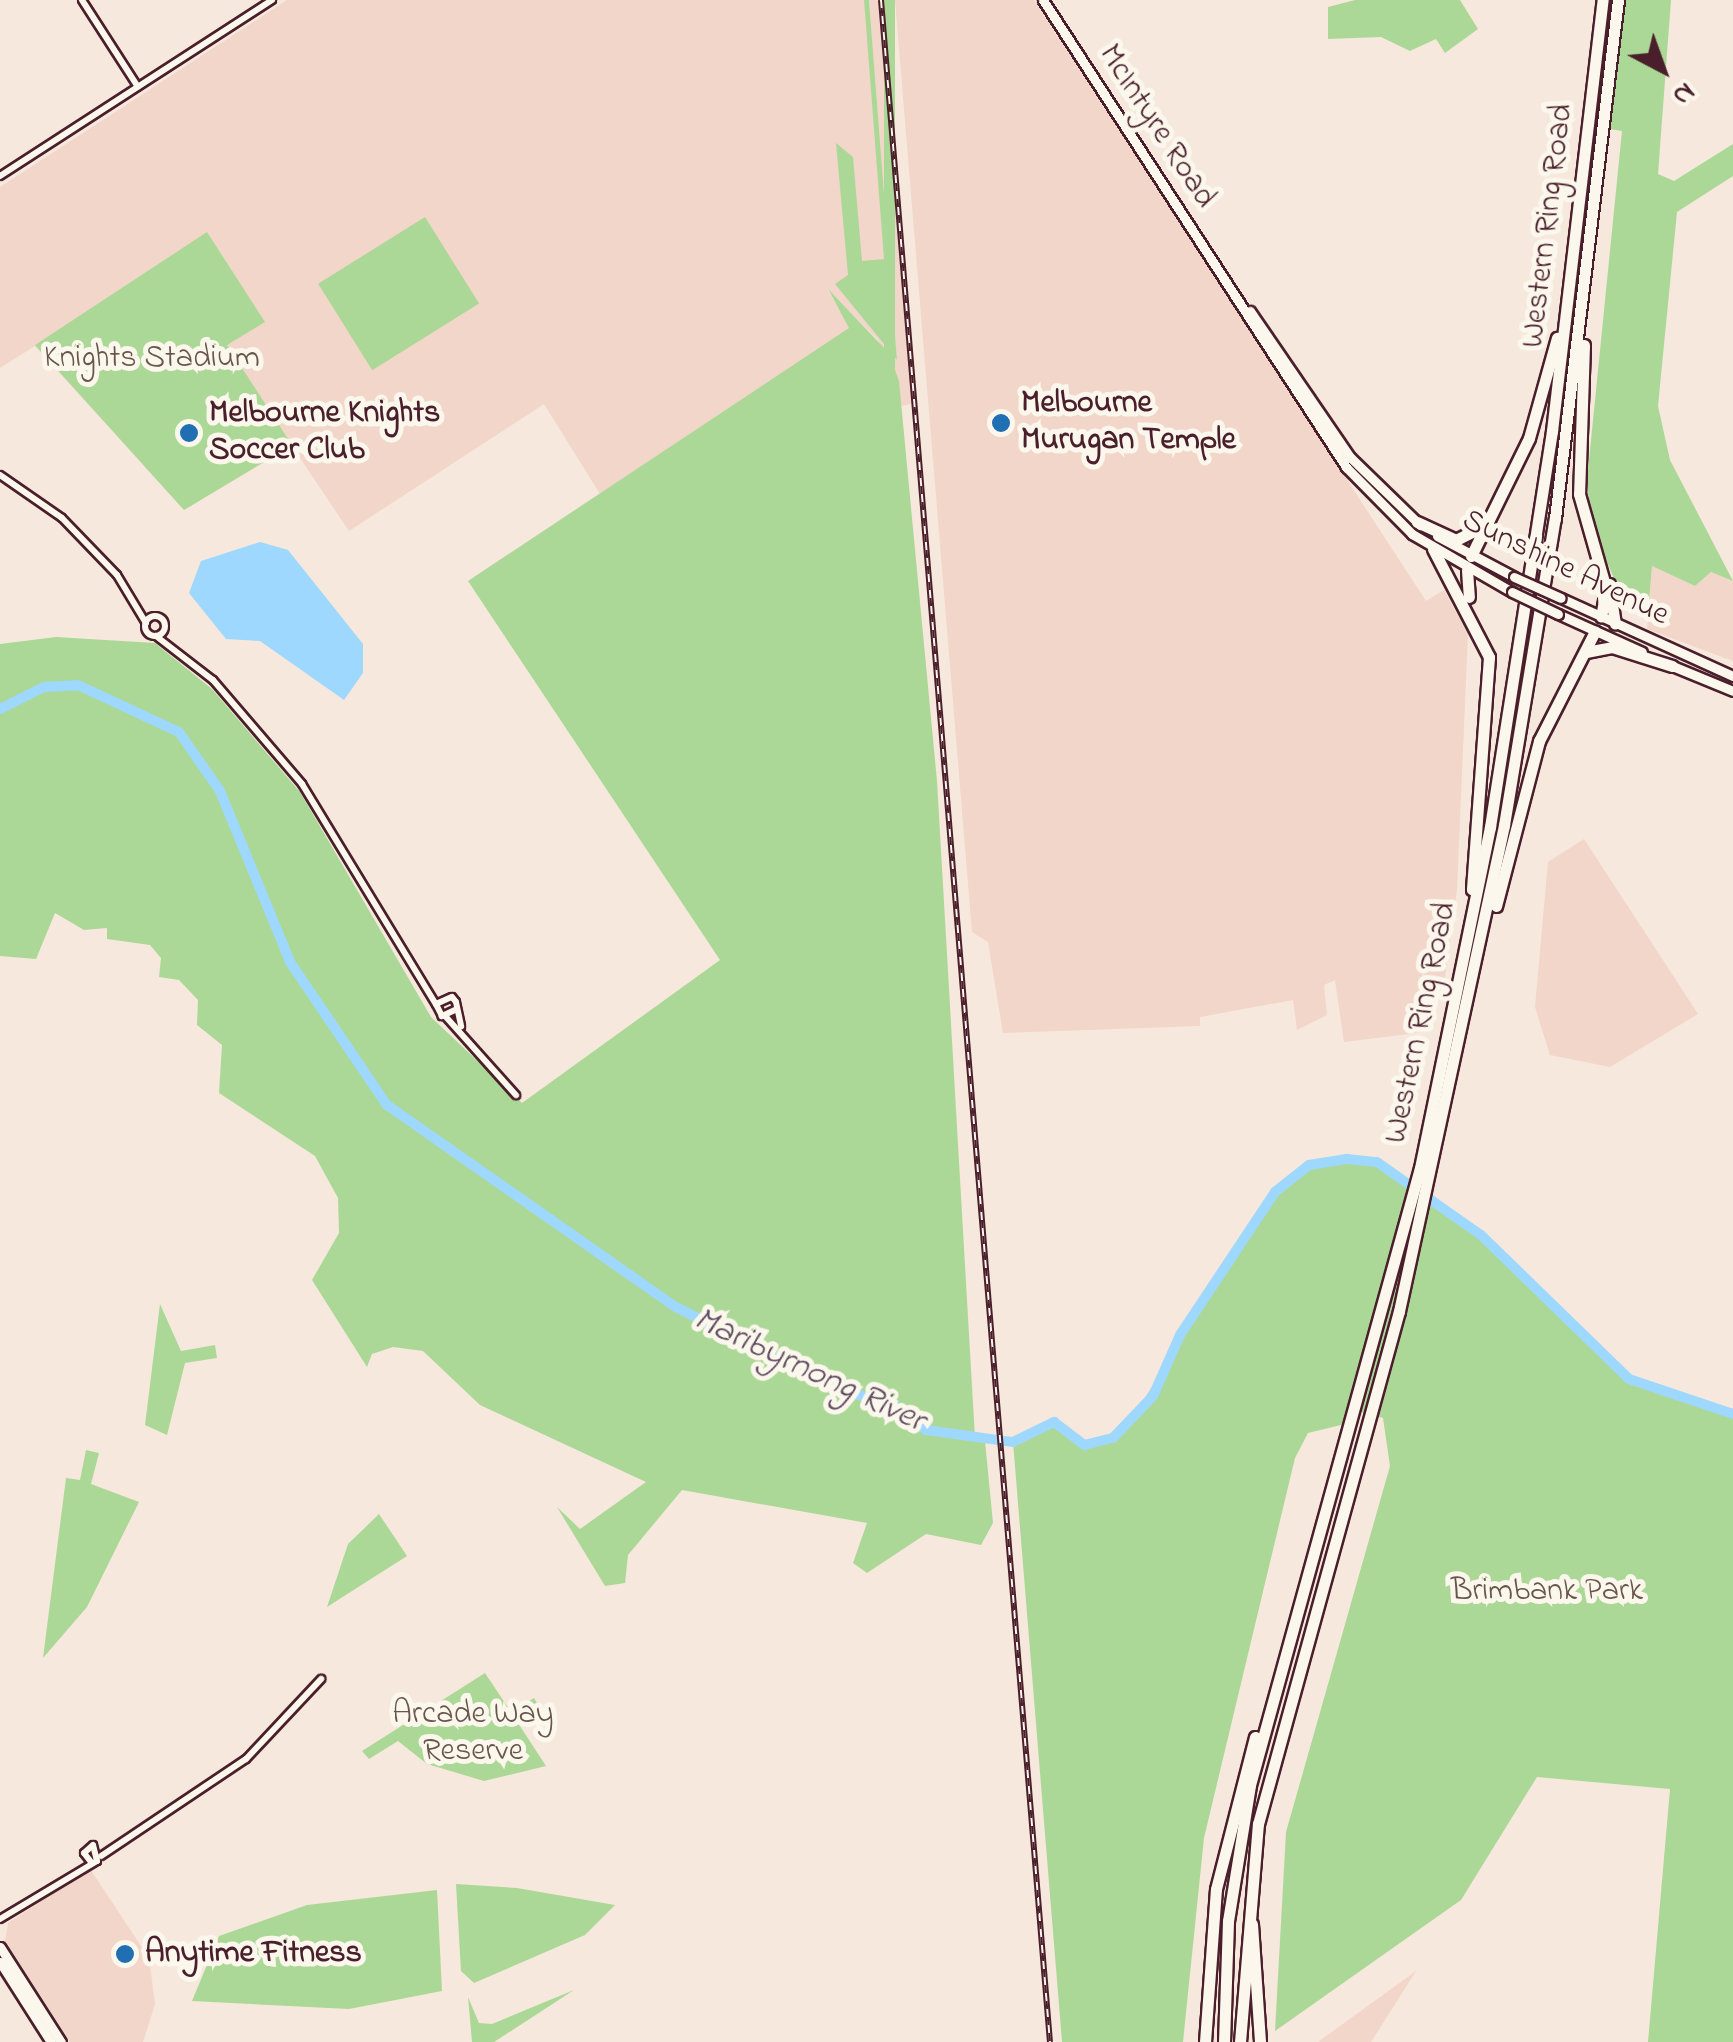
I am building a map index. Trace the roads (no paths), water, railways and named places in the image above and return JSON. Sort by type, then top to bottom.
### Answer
[{"type":"highway","name":"Western Ring Road","points":[[1224,2042],[1235,1865],[1276,1682],[1358,1410],[1469,933],[1522,640],[1576,239],[1603,0]]},
{"type":"highway","name":"Western Ring Road","points":[[1240,2042],[1251,1874],[1269,1776],[1373,1415],[1488,924],[1588,266],[1618,0]]},
{"type":"highway","points":[[1471,556],[1538,410],[1576,239]]},
{"type":"highway","points":[[1588,266],[1579,484],[1589,544],[1606,589],[1601,617]]},
{"type":"highway","points":[[1414,528],[1456,540],[1485,524]]},
{"type":"highway","points":[[1589,544],[1614,596],[1615,624]]},
{"type":"highway","points":[[1433,549],[1484,643]]},
{"type":"highway","points":[[1467,570],[1484,643],[1490,711],[1469,933]]},
{"type":"highway","points":[[1488,924],[1539,741],[1596,631]]},
{"type":"highway","points":[[1584,653],[1612,647],[1672,666]]},
{"type":"highway","points":[[1204,2042],[1216,1889],[1276,1682]]},
{"type":"highway","points":[[1251,1874],[1260,2042]]},
{"type":"main road","name":"McIntyre Road","points":[[1044,0],[1227,282],[1375,490],[1414,528]]},
{"type":"main road","name":"Sunshine Avenue","points":[[1375,490],[1433,549],[1467,570],[1733,691]]},
{"type":"main road","name":"Sunshine Avenue","points":[[1414,528],[1733,676]]},
{"type":"main road","points":[[1467,570],[1471,556]]},
{"type":"main road","points":[[1596,631],[1601,617]]},
{"type":"main road","points":[[0,1946],[61,2042]]},
{"type":"main road","points":[[2,1967],[51,2042]]},
{"type":"street","points":[[82,0],[138,87]]},
{"type":"street","points":[[0,176],[272,0]]},
{"type":"street","points":[[0,475],[40,496],[137,603],[164,625],[170,644]]},
{"type":"street","points":[[137,603],[156,636],[170,644],[302,784],[436,1004],[516,1094]]},
{"type":"street","points":[[146,623],[155,617]]},
{"type":"street","points":[[156,636],[164,625]]},
{"type":"street","points":[[421,975],[457,1009],[464,1031]]},
{"type":"street","points":[[436,1004],[446,995]]},
{"type":"street","points":[[446,1017],[457,1009]]},
{"type":"street","points":[[309,1679],[309,1696]]},
{"type":"street","points":[[0,1928],[3,1915],[92,1862],[236,1766],[309,1696],[320,1679]]},
{"type":"street","points":[[63,1878],[84,1852],[95,1845],[122,1840]]},
{"type":"street","points":[[95,1845],[101,1856]]},
{"type":"street","points":[[84,1852],[92,1862]]},
{"type":"water","points":[[260,542],[288,550],[363,644],[363,673],[344,700],[260,641],[226,639],[189,593],[201,561]]},
{"type":"waterway","name":"Maribyrnong River","points":[[0,709],[44,687],[78,685],[179,732],[220,791],[290,962],[387,1105],[676,1307],[841,1390],[894,1405],[926,1430],[1013,1442],[1054,1422],[1084,1445],[1113,1438],[1153,1396],[1180,1335],[1275,1192],[1309,1165],[1347,1159],[1377,1162],[1481,1235],[1629,1379],[1733,1414]]},
{"type":"railway","points":[[881,0],[1050,2042]]},
{"type":"place","name":"Melbourne Murugan Temple","points":[[1001,423]]},
{"type":"place","name":"Melbourne Knights Soccer Club","points":[[189,433]]},
{"type":"place","name":"Anytime Fitness","points":[[125,1954]]},
{"type":"park label","name":"Knights Stadium","points":[[152,359]]},
{"type":"park label","name":"Brimbank Park","points":[[1547,1592]]},
{"type":"park label","name":"Arcade Way Reserve","points":[[473,1734]]}]
